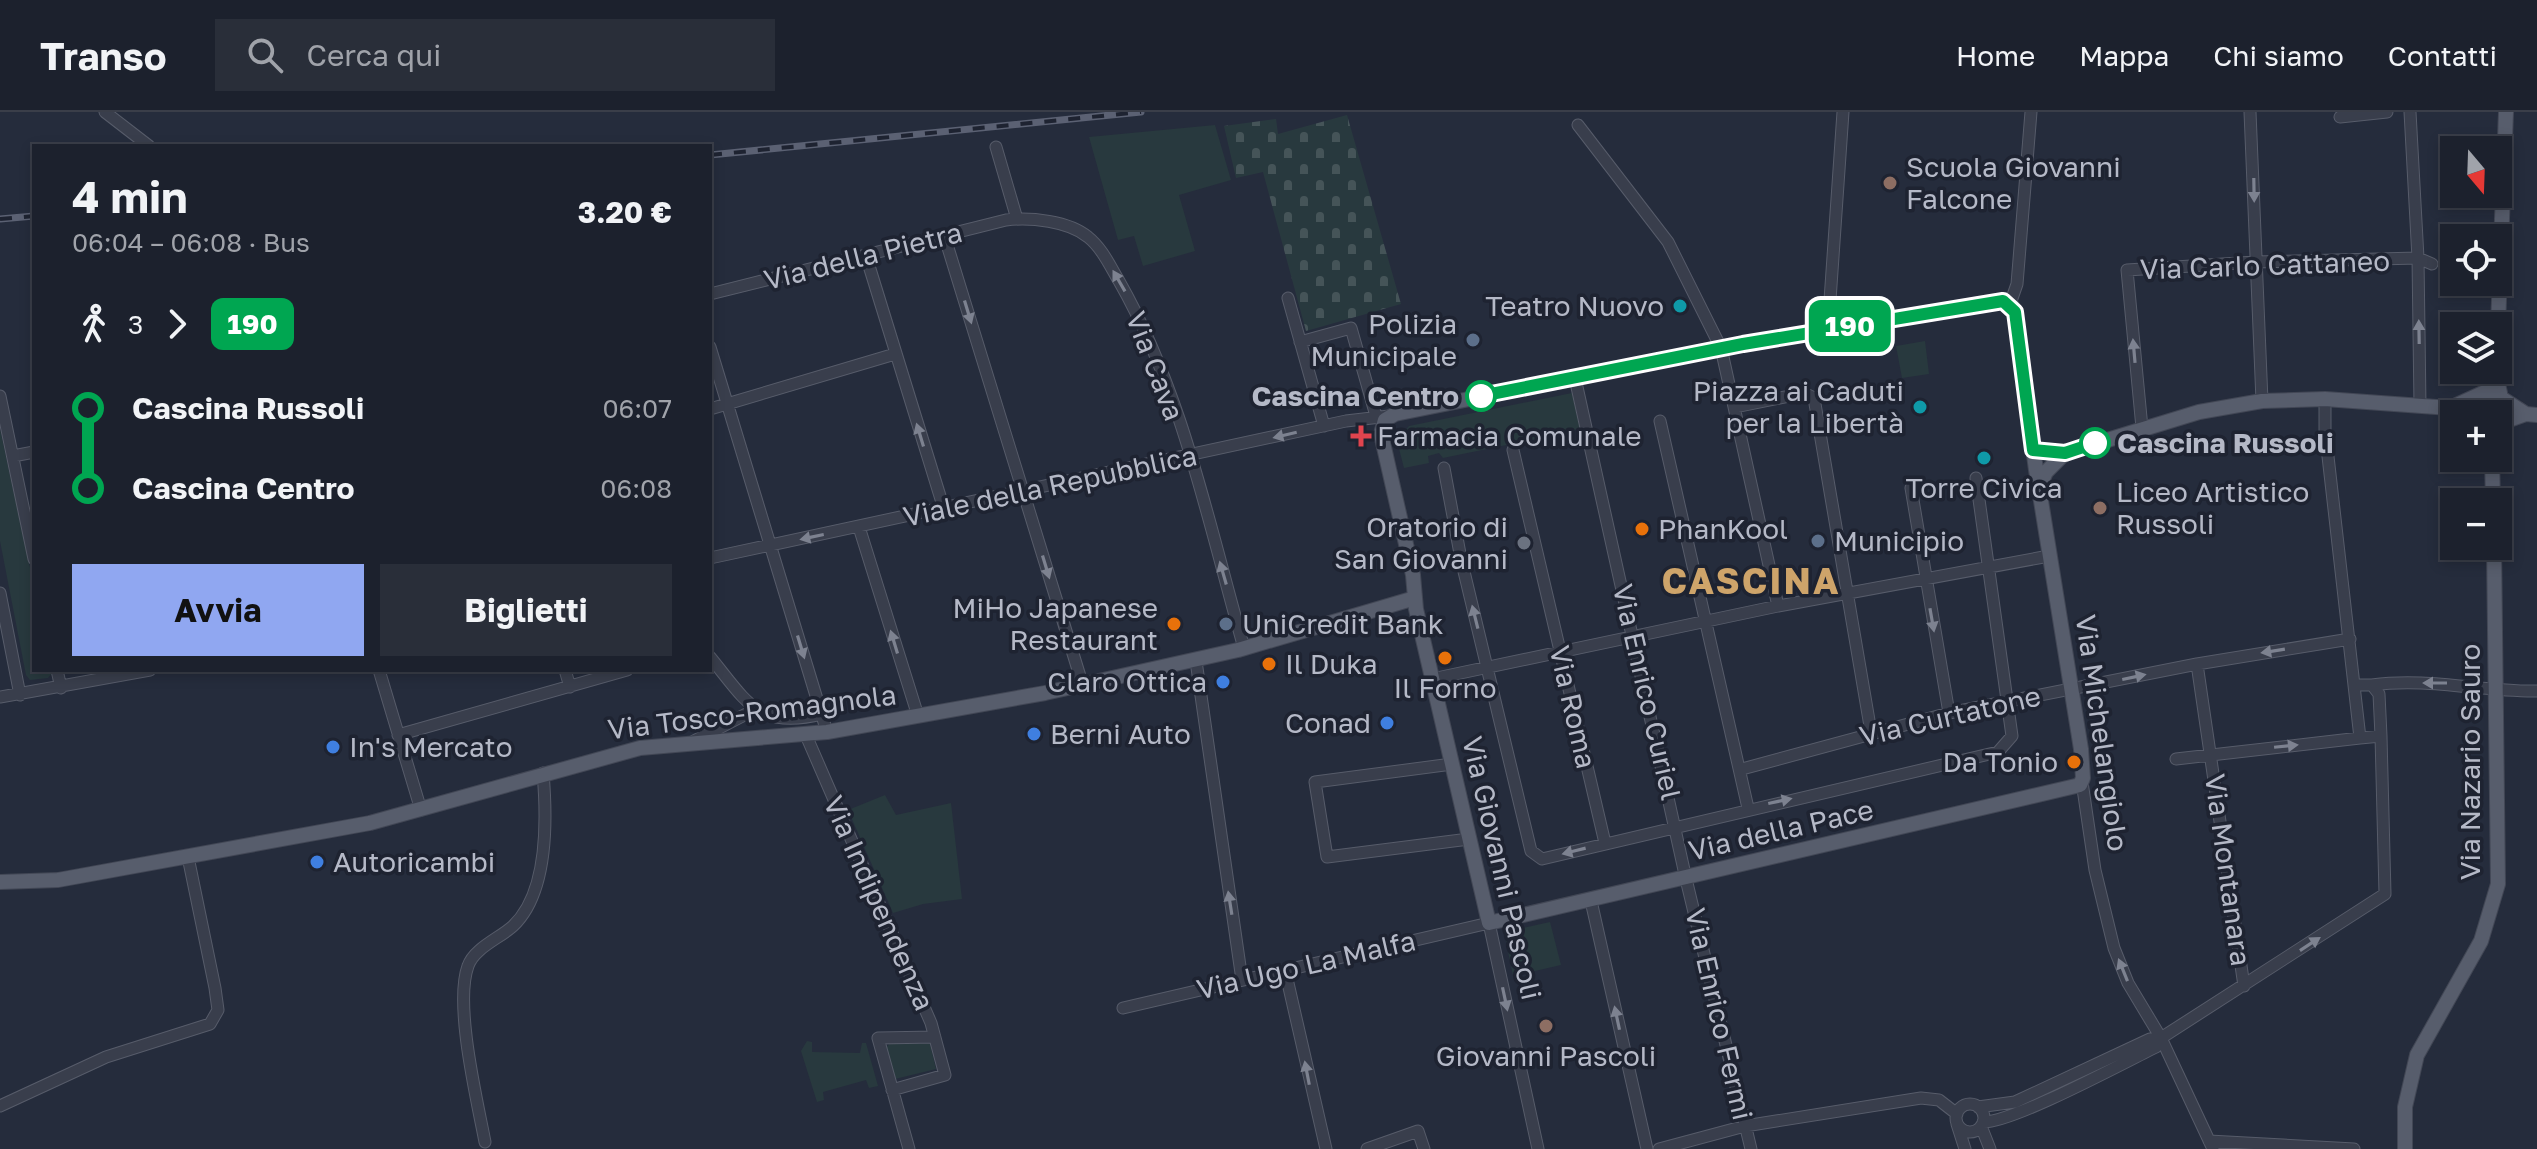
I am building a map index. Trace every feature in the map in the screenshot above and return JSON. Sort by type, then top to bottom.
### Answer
[{"type":"main road","points":[[2499,312],[2506,112]]},
{"type":"main road","points":[[1383,416],[1721,348],[1999,301],[2010,304]]},
{"type":"main road","name":"Via Michelangiolo","points":[[2010,304],[2015,312],[2033,450],[2072,690],[2082,782]]},
{"type":"main road","points":[[2475,400],[2487,384]]},
{"type":"main road","points":[[2499,384],[2504,400]]},
{"type":"main road","points":[[2476,400],[2489,390],[2532,414]]},
{"type":"main road","points":[[2033,450],[2065,453],[2142,428],[2262,401],[2325,399],[2440,409]]},
{"type":"main road","points":[[2512,420],[2532,414]]},
{"type":"main road","name":"Via Giovanni Pascoli","points":[[1383,416],[1381,434],[1413,575],[1415,598],[1489,923]]},
{"type":"main road","points":[[2039,488],[2046,472],[2065,453]]},
{"type":"main road","name":"Via Nazario Sauro","points":[[2405,1149],[2405,1107],[2417,1055],[2481,941],[2496,894],[2500,851],[2494,560]]},
{"type":"main road","name":"Via Tosco-Romagnola","points":[[0,882],[58,880],[421,810],[640,748],[827,732],[1083,686],[1196,661],[1415,598]]},
{"type":"main road","name":"Via della Pace","points":[[1489,923],[2066,791],[2082,782]]},
{"type":"street","points":[[105,112],[146,144]]},
{"type":"street","points":[[1828,329],[1843,112]]},
{"type":"street","points":[[2010,304],[2017,284],[2031,112]]},
{"type":"street","points":[[2250,112],[2262,401]]},
{"type":"street","points":[[2340,117],[2387,112]]},
{"type":"street","name":"Via Carlo Cattaneo","points":[[2410,112],[2418,258],[2420,406]]},
{"type":"street","points":[[1578,125],[1668,242],[1721,348],[1778,606]]},
{"type":"street","points":[[996,147],[1017,219]]},
{"type":"street","name":"Via della Pietra","points":[[712,294],[1017,219]]},
{"type":"street","name":"Via Cava","points":[[1017,219],[1071,228],[1097,246],[1149,337],[1189,457],[1244,648]]},
{"type":"street","points":[[945,238],[1083,686]]},
{"type":"street","points":[[866,256],[944,509]]},
{"type":"street","name":"Via Carlo Cattaneo","points":[[2142,428],[2127,270],[2255,262],[2418,258],[2432,264]]},
{"type":"street","points":[[1288,298],[1324,426]]},
{"type":"street","points":[[1300,342],[1351,328],[1383,416]]},
{"type":"street","points":[[712,354],[827,732]]},
{"type":"street","points":[[712,408],[895,354]]},
{"type":"street","name":"Via Enrico Curiel","points":[[1575,378],[1677,826],[1686,879]]},
{"type":"street","points":[[1735,407],[1804,393],[1813,396],[1871,732]]},
{"type":"street","points":[[0,396],[32,549]]},
{"type":"street","points":[[2325,399],[2325,430],[2360,738]]},
{"type":"street","name":"Viale della Repubblica","points":[[712,558],[1383,416]]},
{"type":"street","points":[[1660,421],[1742,769],[1748,808]]},
{"type":"street","name":"Via Roma","points":[[1513,450],[1605,843]]},
{"type":"street","points":[[13,456],[32,452]]},
{"type":"street","points":[[1444,468],[1461,559],[1531,851],[1542,859],[1748,808],[1998,752],[2012,736],[1976,478]]},
{"type":"street","points":[[1911,488],[1949,713]]},
{"type":"street","points":[[859,527],[918,716]]},
{"type":"street","points":[[1432,679],[1778,606],[2049,556]]},
{"type":"street","points":[[0,593],[20,695]]},
{"type":"street","name":"Via Curtatone","points":[[1742,769],[1949,713],[2197,664],[2350,639]]},
{"type":"street","points":[[712,659],[754,710],[787,721],[822,714]]},
{"type":"street","points":[[1196,661],[1242,980]]},
{"type":"street","name":"Via Montanara","points":[[2197,664],[2244,986]]},
{"type":"street","points":[[57,672],[61,688]]},
{"type":"street","points":[[0,697],[140,672]]},
{"type":"street","points":[[380,672],[421,810]]},
{"type":"street","points":[[566,672],[570,687]]},
{"type":"street","points":[[398,735],[620,672]]},
{"type":"street","points":[[2354,685],[2464,683],[2496,691],[2537,691]]},
{"type":"street","points":[[1965,1149],[1957,1119],[1965,1105],[1978,1107],[2015,1102],[2150,1039],[2161,1038],[2385,894],[2379,694],[2372,685]]},
{"type":"street","points":[[692,742],[754,710]]},
{"type":"street","name":"Via Indipendenza","points":[[805,733],[896,938],[935,1037],[945,1075],[892,1090]]},
{"type":"street","name":"Via Montanara","points":[[2176,759],[2381,736]]},
{"type":"street","points":[[1452,764],[1315,782],[1327,857],[1469,839]]},
{"type":"street","points":[[485,1142],[471,1071],[466,969],[472,957],[518,921],[531,900],[544,831],[543,773]]},
{"type":"street","name":"Via Michelangiolo","points":[[2082,782],[2095,870],[2114,948],[2128,983],[2161,1038],[2211,1145]]},
{"type":"street","points":[[0,1106],[106,1057],[210,1024],[218,1010],[188,857]]},
{"type":"street","name":"Via Enrico Fermi","points":[[1686,879],[1751,1149]]},
{"type":"street","points":[[1591,901],[1647,1149]]},
{"type":"street","name":"Via Ugo La Malfa","points":[[1123,1008],[1489,923]]},
{"type":"street","name":"Via Giovanni Pascoli","points":[[1489,923],[1538,1149]]},
{"type":"street","points":[[1285,970],[1326,1149]]},
{"type":"street","points":[[909,1149],[878,1038],[935,1037]]},
{"type":"street","points":[[1659,1149],[1702,1143],[1745,1126],[1921,1098],[1939,1100],[1970,1131],[2054,1096],[2156,1047],[2161,1038]]},
{"type":"street","points":[[1978,1107],[1990,1149]]},
{"type":"street","points":[[1367,1149],[1418,1131],[1424,1149]]},
{"type":"street","points":[[2211,1145],[2354,1149]]},
{"type":"green space","points":[[1347,115],[1401,304],[1306,331],[1263,172],[1236,178],[1224,126],[1276,119],[1278,134]]},
{"type":"green space","points":[[1215,125],[1231,180],[1179,195],[1195,251],[1143,266],[1134,236],[1118,240],[1089,137]]},
{"type":"green space","points":[[1925,341],[1929,374],[1902,378],[1896,346]]},
{"type":"green space","points":[[1572,393],[1580,429],[1553,435],[1551,430],[1540,433],[1541,438],[1443,458],[1439,453],[1428,456],[1429,463],[1404,468],[1397,441],[1409,426]]},
{"type":"green space","points":[[0,429],[32,577],[32,672],[53,672],[48,678],[30,680],[26,675],[0,541]]},
{"type":"green space","points":[[885,795],[896,815],[951,803],[962,899],[923,904],[893,913],[848,810]]},
{"type":"green space","points":[[1550,922],[1561,965],[1513,976],[1504,932]]},
{"type":"green space","points":[[807,1041],[812,1042],[812,1052],[860,1053],[862,1043],[866,1043],[878,1086],[869,1088],[866,1080],[823,1092],[824,1100],[817,1102],[801,1051]]},
{"type":"green space","points":[[890,1043],[930,1044],[936,1069],[895,1079],[885,1049]]},
{"type":"railway","points":[[712,155],[1141,112]]},
{"type":"railway","points":[[0,219],[32,216]]},
{"type":"bus line","name":"190","points":[[1481,396],[1743,344],[2003,301],[2015,312],[2033,450],[2065,453],[2095,443]]},
{"type":"place","name":"Scuola Giovanni Falcone","points":[[1890,183]]},
{"type":"place","name":"Teatro Nuovo","points":[[1680,306]]},
{"type":"place","name":"Polizia Municipale","points":[[1473,340]]},
{"type":"place","name":"Cascina Centro","points":[[1481,396]]},
{"type":"place","name":"Piazza ai Caduti per la Libertà","points":[[1920,407]]},
{"type":"place","name":"Farmacia Comunale","points":[[1361,436]]},
{"type":"place","name":"Cascina Russoli","points":[[2095,443]]},
{"type":"place","name":"Torre Civica","points":[[1984,458]]},
{"type":"place","name":"Liceo Artistico Russoli","points":[[2100,508]]},
{"type":"place","name":"PhanKool","points":[[1642,529]]},
{"type":"place","name":"Municipio","points":[[1818,541]]},
{"type":"place","name":"Oratorio di San Giovanni","points":[[1524,543]]},
{"type":"place","name":"MiHo Japanese Restaurant","points":[[1174,624]]},
{"type":"place","name":"UniCredit Bank","points":[[1226,624]]},
{"type":"place","name":"Il Forno","points":[[1445,658]]},
{"type":"place","name":"Il Duka","points":[[1269,664]]},
{"type":"place","name":"Claro Ottica","points":[[1223,682]]},
{"type":"place","name":"Conad","points":[[1387,723]]},
{"type":"place","name":"Berni Auto","points":[[1034,734]]},
{"type":"place","name":"In's Mercato","points":[[333,747]]},
{"type":"place","name":"Da Tonio","points":[[2074,762]]},
{"type":"place","name":"Autoricambi","points":[[317,862]]},
{"type":"place","name":"Giovanni Pascoli","points":[[1546,1026]]},
{"type":"district","name":"CASCINA","points":[[1751,581]]}]
